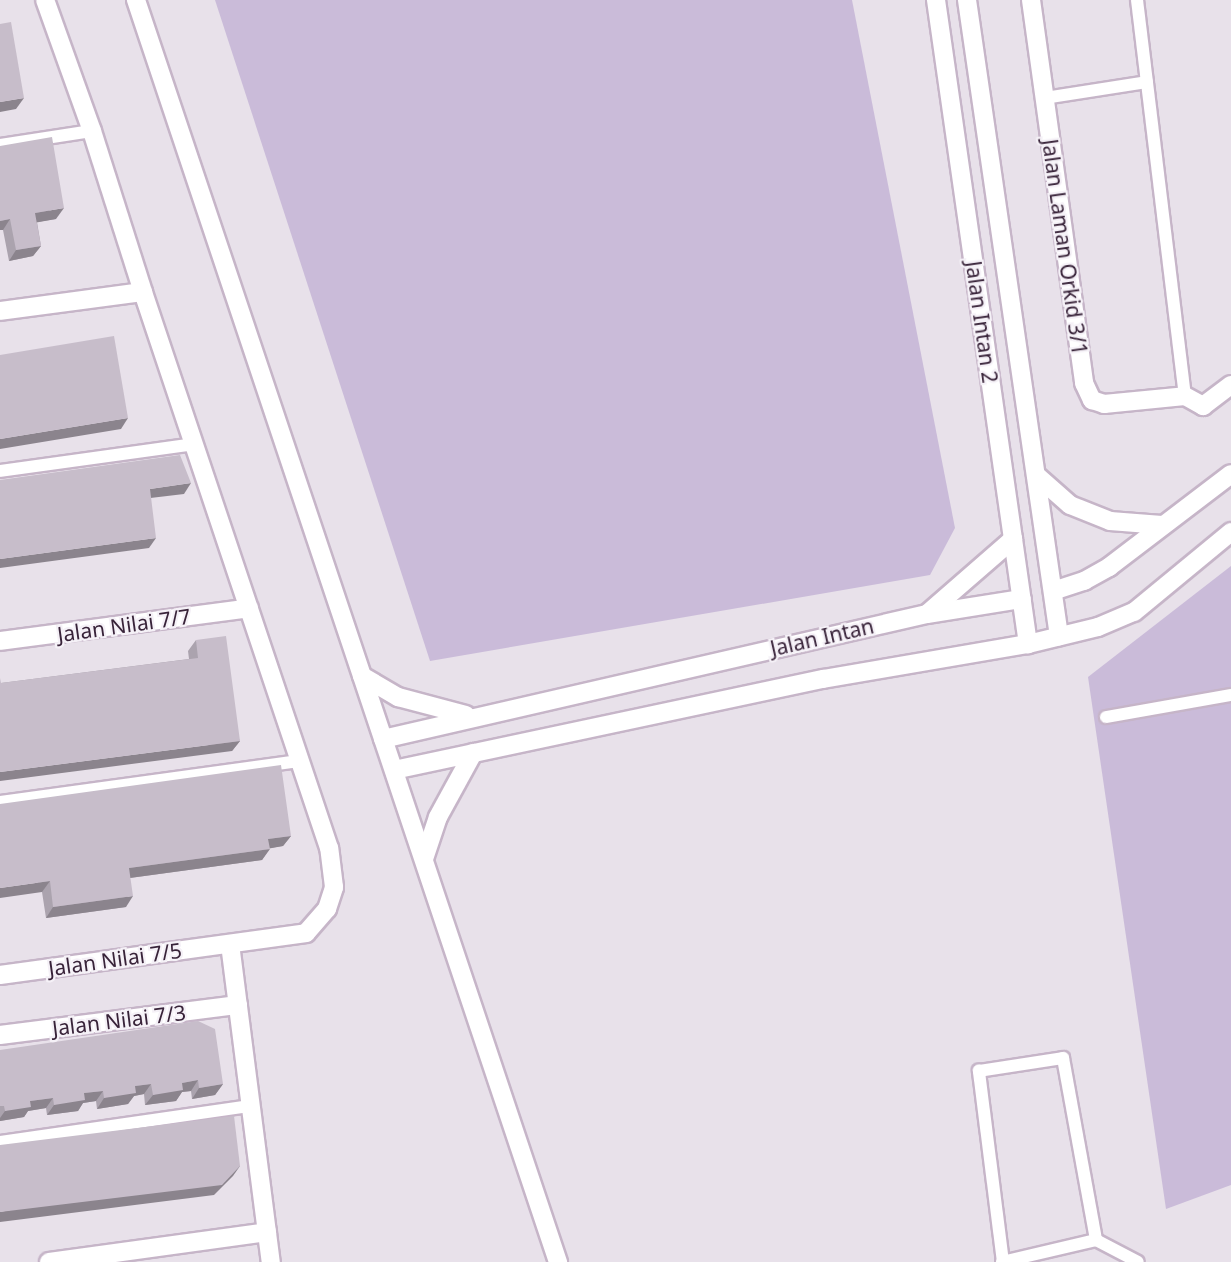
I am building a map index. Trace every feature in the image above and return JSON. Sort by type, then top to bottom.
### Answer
[{"type":"street","name":"Jalan Nilai 7/5","points":[[0,975],[306,933],[327,909],[334,887],[330,848],[142,292],[92,131],[45,0]]},
{"type":"street","points":[[136,0],[558,1262]]},
{"type":"street","name":"Jalan Intan 2","points":[[936,0],[1028,644]]},
{"type":"street","name":"Jalan Intan 2","points":[[967,0],[1059,636]]},
{"type":"street","name":"Jalan Laman Orkid 3/1","points":[[1031,0],[1084,383],[1092,400],[1104,404],[1185,396],[1203,406],[1231,385]]},
{"type":"street","points":[[0,311],[142,292]]},
{"type":"street","name":"Jalan Intan","points":[[383,739],[473,716],[927,614],[1022,599],[1053,591],[1084,581],[1109,567],[1231,474]]},
{"type":"street","points":[[1036,475],[1070,505],[1110,521],[1162,525]]},
{"type":"street","name":"Jalan Intan","points":[[394,770],[823,679],[1028,644],[1059,636],[1134,612],[1231,532]]},
{"type":"street","points":[[927,614],[1013,540]]},
{"type":"street","name":"Jalan Nilai 7/7","points":[[0,641],[249,608]]},
{"type":"street","points":[[362,676],[398,697],[473,716]]},
{"type":"street","points":[[423,859],[438,817],[473,753]]},
{"type":"street","points":[[230,944],[271,1262]]},
{"type":"street","name":"Jalan Nilai 7/3","points":[[0,1035],[238,1005]]},
{"type":"street","points":[[49,1262],[267,1232]]},
{"type":"lane","points":[[1137,0],[1185,396]]},
{"type":"lane","points":[[1046,98],[1147,82]]},
{"type":"lane","points":[[0,145],[92,131]]},
{"type":"lane","points":[[0,471],[194,444]]},
{"type":"lane","points":[[1106,717],[1231,695]]},
{"type":"lane","points":[[0,802],[300,760]]},
{"type":"lane","points":[[1096,1240],[1063,1058],[979,1071],[1003,1262],[1096,1240],[1138,1262]]},
{"type":"lane","points":[[0,1142],[251,1106]]},
{"type":"shaded area","points":[[215,0],[852,0],[955,528],[930,575],[430,661]]},
{"type":"shaded area","points":[[1231,566],[1231,1185],[1166,1209],[1088,677]]},
{"type":"building","points":[[11,22],[24,98],[0,102],[0,24]]},
{"type":"building","points":[[52,137],[64,208],[35,213],[41,246],[16,250],[10,219],[0,221],[0,146]]},
{"type":"building","points":[[114,336],[128,418],[0,439],[0,355]]},
{"type":"building","points":[[180,455],[191,483],[150,489],[156,538],[0,559],[0,480]]},
{"type":"building","points":[[226,636],[240,741],[0,772],[0,678],[1,683],[198,658],[196,640]]},
{"type":"building","points":[[281,765],[291,836],[268,839],[270,849],[129,868],[133,896],[53,907],[50,881],[0,888],[0,804]]},
{"type":"building","points":[[198,1021],[215,1029],[223,1084],[199,1088],[198,1080],[182,1083],[183,1090],[153,1095],[151,1084],[135,1086],[136,1093],[104,1098],[103,1091],[84,1093],[85,1100],[54,1105],[53,1098],[30,1101],[31,1107],[5,1111],[4,1106],[0,1106],[0,1050]]},
{"type":"building","points":[[234,1116],[240,1166],[222,1185],[0,1212],[0,1145]]}]
